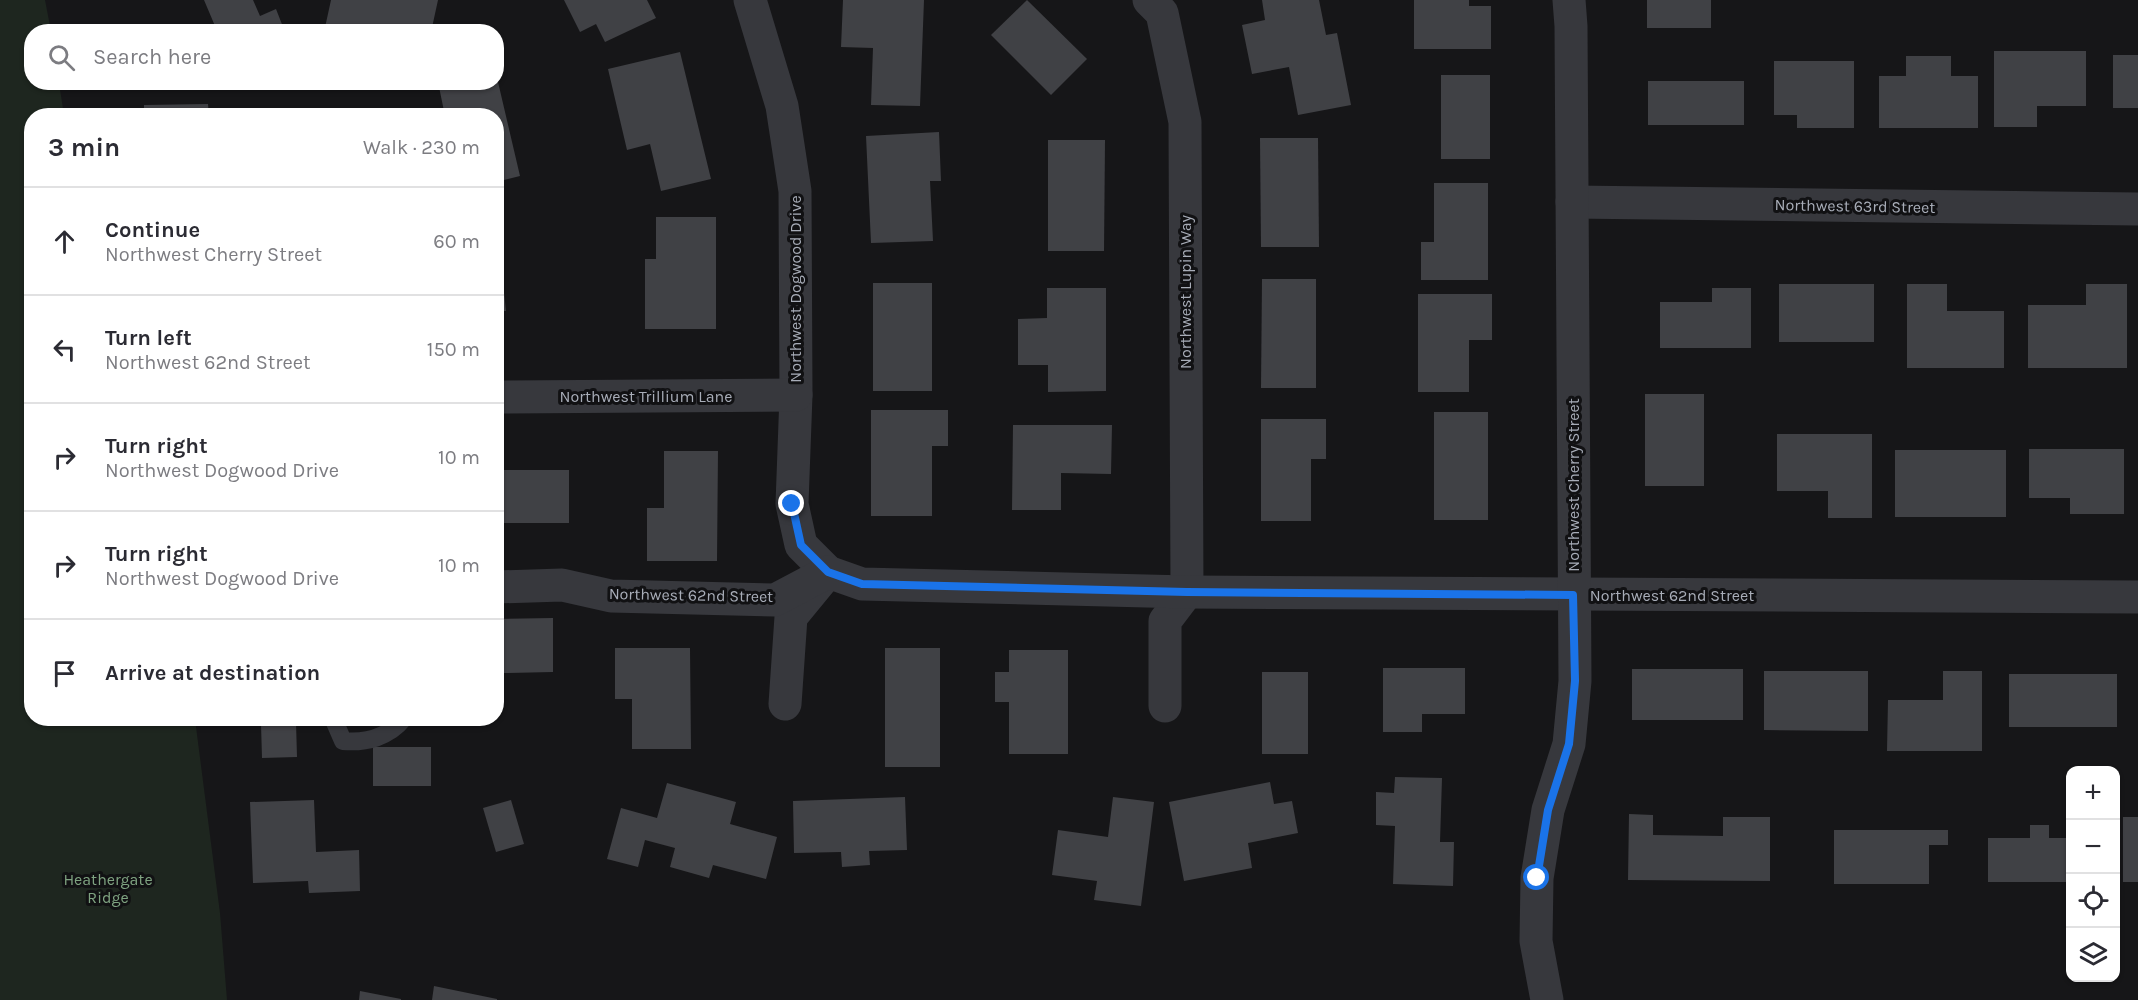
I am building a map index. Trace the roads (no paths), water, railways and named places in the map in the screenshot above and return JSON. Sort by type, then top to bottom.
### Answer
[{"type":"street","name":"Northwest Dogwood Drive","points":[[750,0],[782,106],[795,191],[796,395],[792,504],[801,545],[828,572]]},
{"type":"street","name":"Northwest Lupin Way","points":[[1149,0],[1162,12],[1185,122],[1187,592]]},
{"type":"street","name":"Northwest Cherry Street","points":[[1547,1000],[1536,941],[1537,878],[1548,810],[1569,744],[1575,681],[1569,0]]},
{"type":"street","name":"Northwest 63rd Street","points":[[1572,202],[2138,209]]},
{"type":"street","name":"Northwest Trillium Lane","points":[[504,397],[796,395]]},
{"type":"street","name":"Northwest 62nd Street","points":[[504,587],[562,585],[611,596],[775,600],[828,572],[862,584],[1187,592],[2138,597]]},
{"type":"street","points":[[785,704],[791,617],[828,572]]},
{"type":"street","points":[[1165,706],[1165,621],[1187,592]]},
{"type":"lane","points":[[336,726],[343,741],[357,742],[384,736],[395,726]]},
{"type":"park label","name":"Heathergate Ridge","points":[[108,888]]}]
